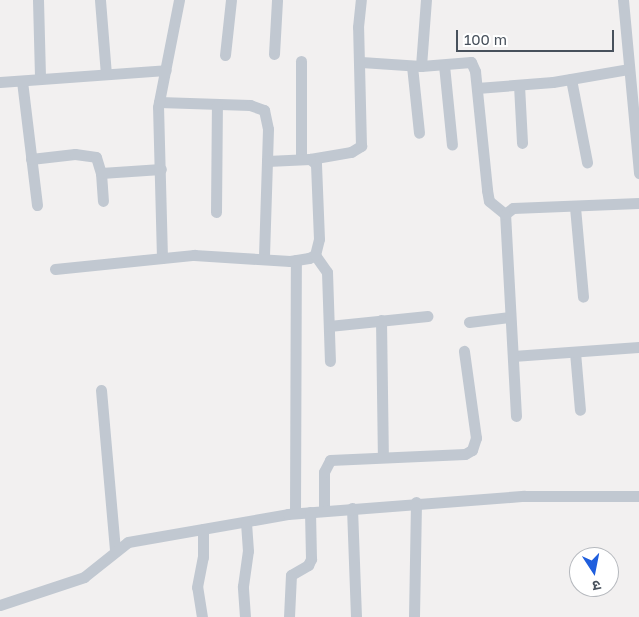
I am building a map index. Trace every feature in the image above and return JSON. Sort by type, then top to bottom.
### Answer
[{"type":"street","points":[[38,0],[40,79]]},
{"type":"street","points":[[100,0],[106,74]]},
{"type":"street","points":[[162,258],[159,102],[179,0]]},
{"type":"street","points":[[225,55],[231,0]]},
{"type":"street","points":[[274,54],[277,0]]},
{"type":"street","points":[[267,161],[305,159],[352,152],[361,146],[361,62],[358,27],[361,0]]},
{"type":"street","points":[[419,133],[416,66],[426,0]]},
{"type":"street","points":[[623,0],[639,173]]},
{"type":"street","points":[[301,61],[305,159]]},
{"type":"street","points":[[361,62],[416,66],[471,62],[477,88],[487,190],[490,200],[505,214],[516,416]]},
{"type":"street","points":[[444,65],[452,145]]},
{"type":"street","points":[[477,88],[571,79],[628,69]]},
{"type":"street","points":[[0,82],[166,70]]},
{"type":"street","points":[[571,79],[587,162]]},
{"type":"street","points":[[22,80],[37,205]]},
{"type":"street","points":[[519,85],[522,143]]},
{"type":"street","points":[[159,102],[250,105],[264,110],[268,129],[264,258]]},
{"type":"street","points":[[216,212],[217,105]]},
{"type":"street","points":[[31,159],[90,154],[96,158],[101,173],[103,201]]},
{"type":"street","points":[[305,159],[316,164],[318,174],[319,240],[314,255]]},
{"type":"street","points":[[101,173],[160,169]]},
{"type":"street","points":[[505,214],[513,208],[639,203]]},
{"type":"street","points":[[575,207],[583,297]]},
{"type":"street","points":[[55,269],[194,255],[296,260],[314,255]]},
{"type":"street","points":[[314,255],[328,272],[330,361]]},
{"type":"street","points":[[295,513],[296,260]]},
{"type":"street","points":[[329,326],[427,316]]},
{"type":"street","points":[[469,322],[510,317]]},
{"type":"street","points":[[381,320],[383,457]]},
{"type":"street","points":[[513,356],[639,347]]},
{"type":"street","points":[[324,510],[325,464],[334,459],[465,454],[472,450],[476,438],[464,351]]},
{"type":"street","points":[[575,352],[580,410]]},
{"type":"street","points":[[101,390],[115,550]]},
{"type":"street","points":[[0,605],[84,576],[115,550],[128,542],[295,513],[416,502],[524,496],[639,496]]},
{"type":"street","points":[[414,617],[416,502]]},
{"type":"street","points":[[352,508],[356,617]]},
{"type":"street","points":[[289,617],[291,574],[308,565],[311,559],[310,512]]},
{"type":"street","points":[[245,617],[243,586],[248,551],[246,522]]},
{"type":"street","points":[[202,617],[197,587],[203,557],[203,529]]}]
